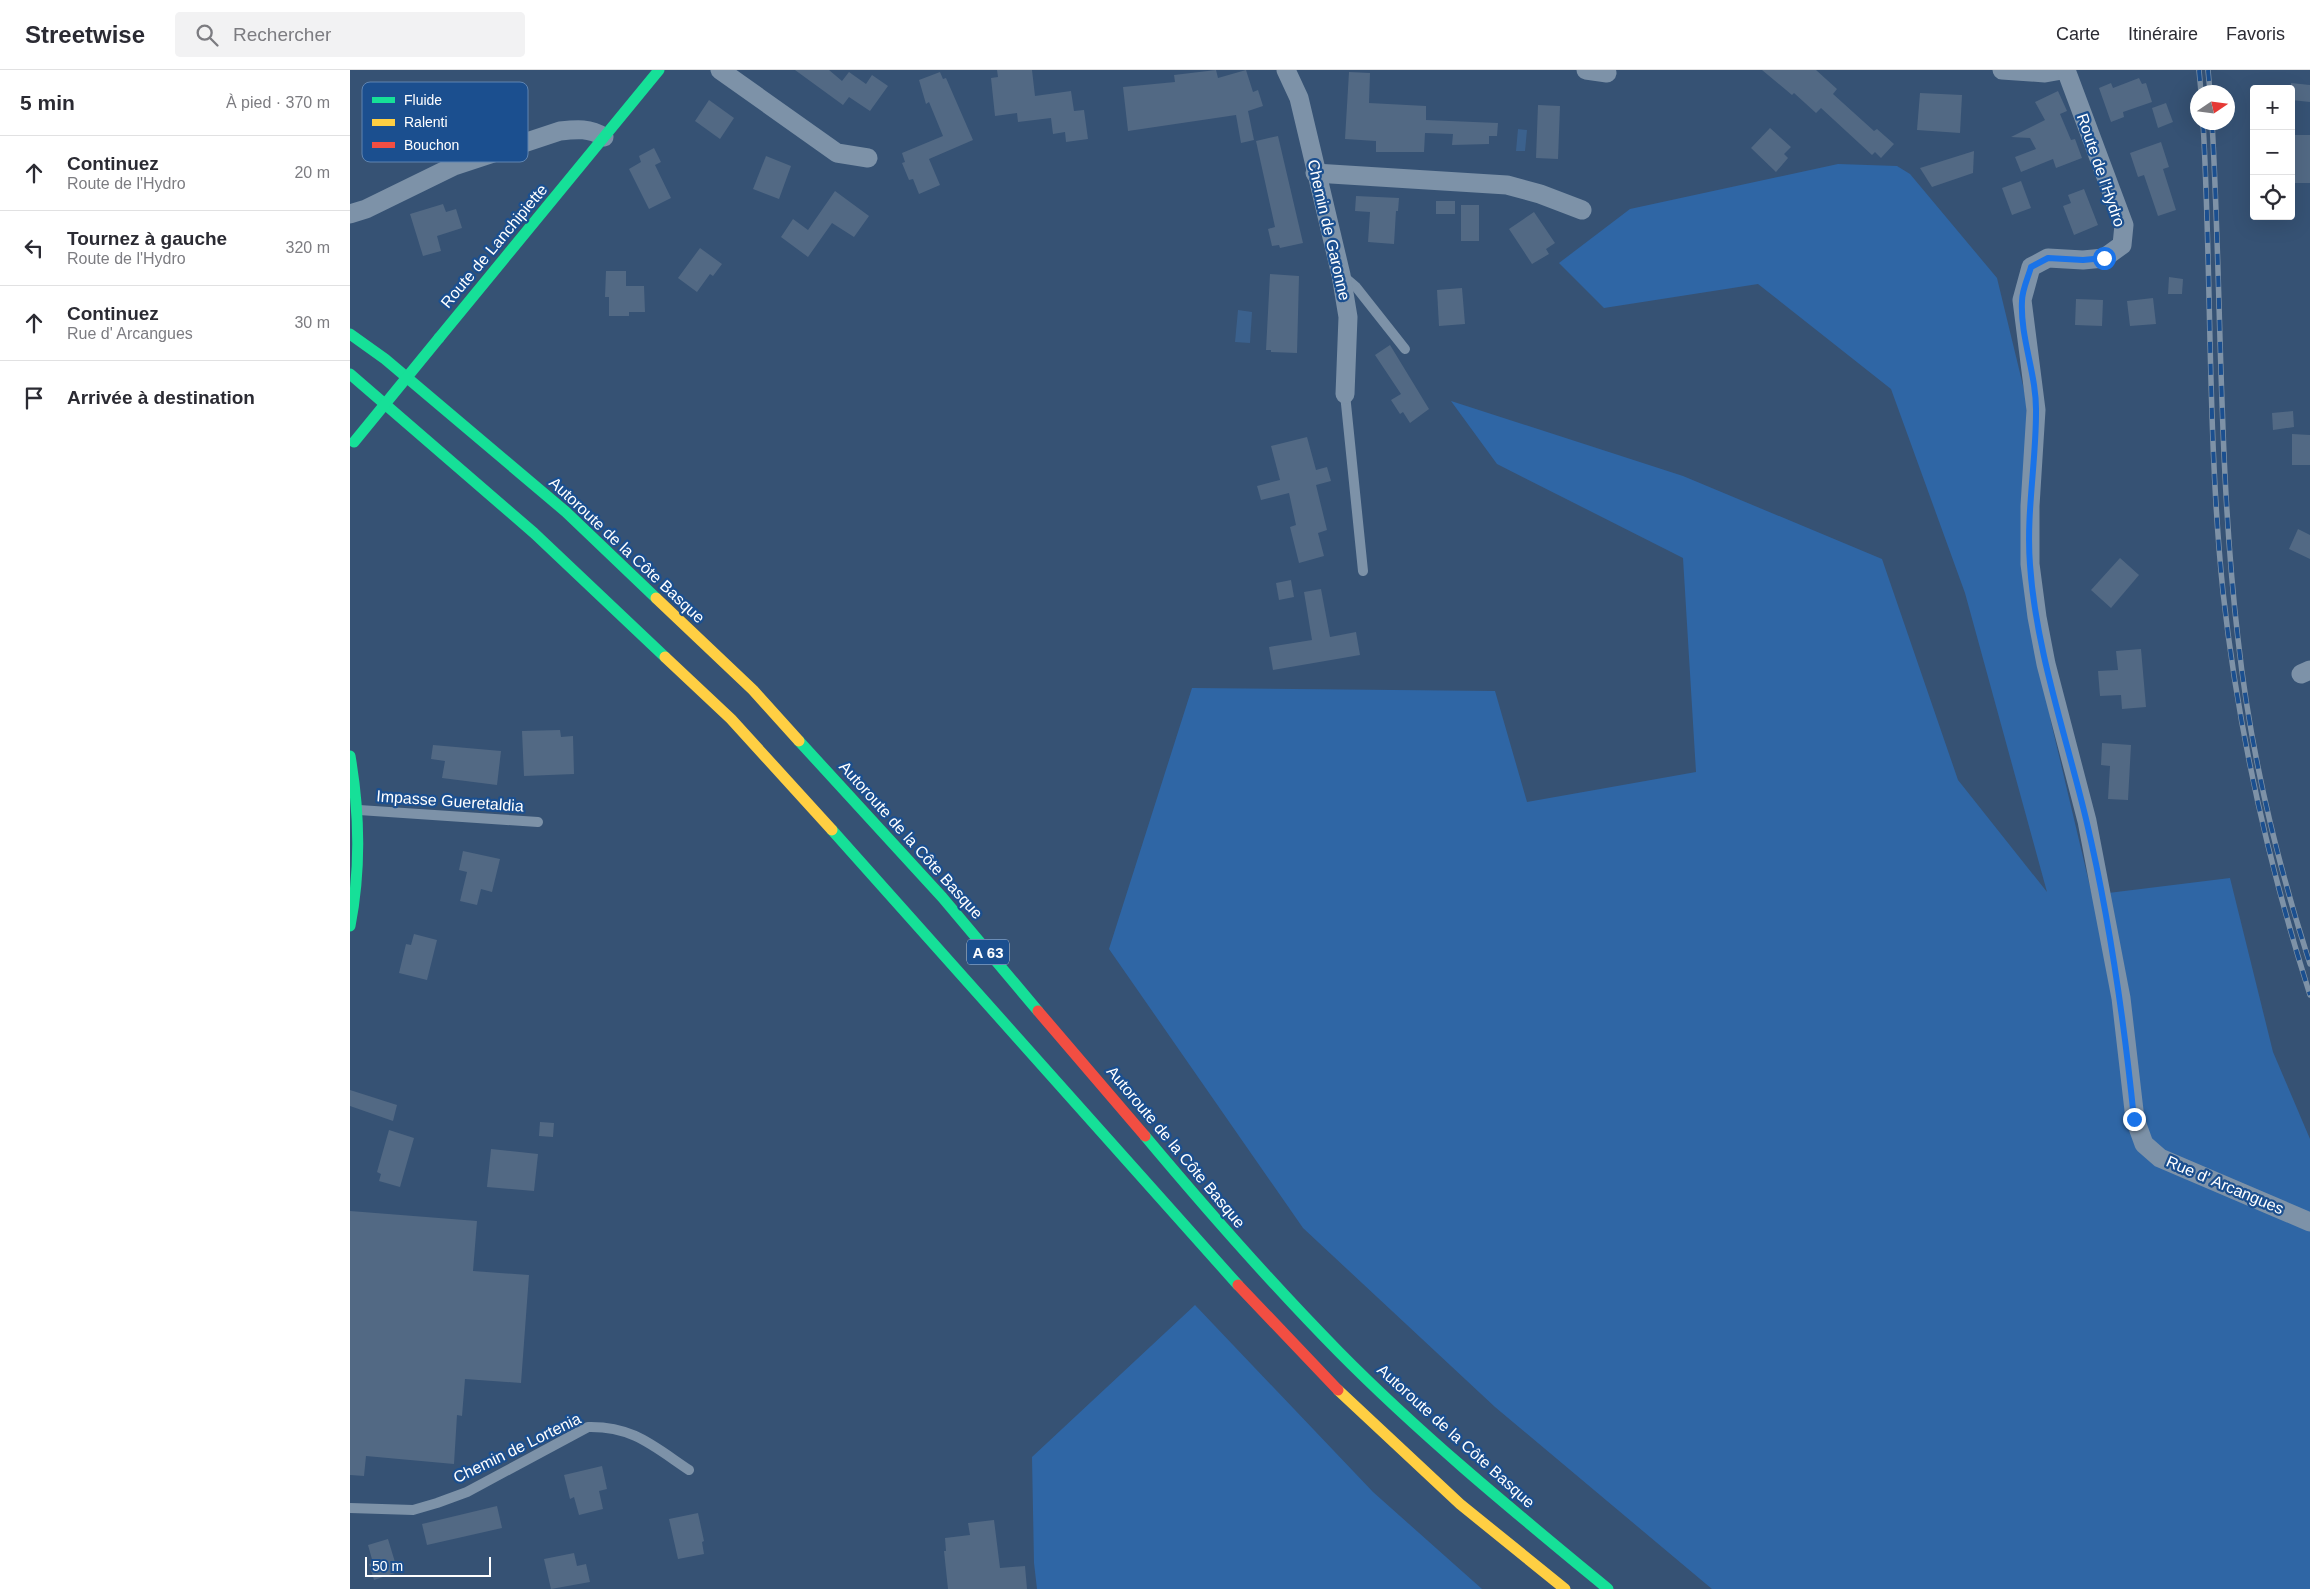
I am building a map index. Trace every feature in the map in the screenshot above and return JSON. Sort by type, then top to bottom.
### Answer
[{"type":"main road","name":"Route de Lanchipiette","points":[[352,444],[659,70]]},
{"type":"main road","name":"Autoroute de la Côte Basque","points":[[350,334],[385,359],[566,512],[753,690],[942,897],[1227,1233],[1333,1346],[1477,1480],[1608,1589]]},
{"type":"main road","name":"A 63","points":[[350,374],[534,533],[731,719],[915,921],[1203,1248],[1323,1376],[1460,1504],[1565,1589]]},
{"type":"main road","points":[[350,756],[359,810],[360,867],[350,926]]},
{"type":"street","points":[[720,70],[838,153],[868,158]]},
{"type":"street","name":"Chemin de Garonne","points":[[1286,70],[1299,98],[1315,173],[1341,275],[1348,317],[1344,394]]},
{"type":"street","points":[[1586,70],[1607,73]]},
{"type":"street","points":[[2002,70],[2045,73],[2064,70]]},
{"type":"street","name":"Route de l'Hydro","points":[[2064,70],[2124,225],[2122,245],[2104,258],[2083,260],[2048,258],[2031,267],[2022,300],[2025,338],[2036,410],[2030,506],[2030,564],[2046,664],[2088,830],[2120,998],[2127,1055]]},
{"type":"street","points":[[528,142],[560,131],[578,128],[596,132],[604,137]]},
{"type":"street","points":[[350,214],[366,209],[454,166],[466,162]]},
{"type":"street","points":[[1315,173],[1507,186],[1540,194],[1582,210]]},
{"type":"street","name":"Rue d' Arcangues","points":[[2127,1055],[2134,1119],[2144,1144],[2160,1158],[2310,1222]]},
{"type":"lane","points":[[1341,275],[1356,287],[1405,349]]},
{"type":"lane","points":[[1344,394],[1363,571]]},
{"type":"lane","name":"Impasse Gueretaldia","points":[[359,810],[538,822]]},
{"type":"lane","name":"Chemin de Lortenia","points":[[350,1508],[413,1510],[437,1503],[467,1492],[588,1428],[610,1427],[641,1438],[688,1470]]},
{"type":"shaded area","points":[[1518,129],[1527,130],[1525,151],[1516,151]]},
{"type":"shaded area","points":[[1838,164],[1897,166],[1910,174],[1997,278],[2027,402],[2023,560],[2051,722],[2092,895],[2230,878],[2273,1052],[2310,1139],[2310,1589],[1712,1589],[1495,1407],[1303,1228],[1109,949],[1192,688],[1495,691],[1527,802],[1696,772],[1683,558],[1497,464],[1451,401],[1683,476],[1882,559],[1958,780],[2047,892],[1965,593],[1891,389],[1758,284],[1604,308],[1559,263],[1630,209]]},
{"type":"shaded area","points":[[1238,310],[1252,312],[1250,343],[1235,342]]},
{"type":"shaded area","points":[[1195,1305],[1373,1492],[1482,1589],[1037,1589],[1034,1563],[1032,1457]]},
{"type":"building","points":[[795,70],[829,70],[842,81],[849,72],[866,84],[872,75],[888,86],[870,111],[849,97],[843,105]]},
{"type":"building","points":[[997,70],[1032,70],[1035,96],[1071,91],[1074,111],[1084,110],[1088,139],[1066,142],[1065,132],[1053,134],[1051,118],[1018,122],[1017,113],[995,116],[991,78],[998,77]]},
{"type":"building","points":[[1216,70],[1218,78],[1246,70],[1253,92],[1258,90],[1263,106],[1248,111],[1254,140],[1241,143],[1236,115],[1128,131],[1123,87],[1175,82],[1174,75]]},
{"type":"building","points":[[1762,70],[1816,70],[1837,89],[1833,94],[1874,131],[1877,129],[1894,144],[1881,158],[1875,152],[1872,155],[1821,108],[1816,113],[1794,93],[1792,95]]},
{"type":"building","points":[[940,72],[943,79],[946,78],[973,140],[929,159],[940,185],[919,194],[913,179],[909,180],[902,163],[905,162],[902,153],[943,136],[929,102],[926,104],[919,80]]},
{"type":"building","points":[[1349,72],[1370,73],[1369,103],[1426,106],[1426,120],[1498,123],[1497,136],[1489,136],[1489,144],[1452,145],[1453,134],[1425,133],[1424,152],[1376,152],[1376,141],[1345,139]]},
{"type":"building","points":[[2139,78],[2142,84],[2146,83],[2152,102],[2123,112],[2124,117],[2111,122],[2099,88],[2111,83],[2113,88]]},
{"type":"building","points":[[2291,83],[2310,85],[2310,102],[2295,100],[2295,85],[2291,85]]},
{"type":"building","points":[[2058,91],[2067,111],[2060,114],[2071,140],[2075,139],[2082,158],[2056,168],[2053,159],[2021,172],[2015,157],[2036,149],[2030,138],[2011,137],[2045,120],[2035,102]]},
{"type":"building","points":[[1920,93],[1962,95],[1960,133],[1917,130]]},
{"type":"building","points":[[709,100],[734,118],[720,139],[695,121]]},
{"type":"building","points":[[2166,103],[2173,122],[2158,128],[2152,108]]},
{"type":"building","points":[[1538,105],[1560,106],[1558,159],[1536,158]]},
{"type":"building","points":[[1770,128],[1791,147],[1784,154],[1788,158],[1776,172],[1751,148]]},
{"type":"building","points":[[2295,135],[2310,135],[2310,183],[2295,183]]},
{"type":"building","points":[[1278,136],[1303,243],[1280,248],[1279,245],[1272,246],[1268,229],[1275,227],[1256,141]]},
{"type":"building","points":[[2161,142],[2169,167],[2163,169],[2176,210],[2158,216],[2144,175],[2138,177],[2130,153]]},
{"type":"building","points":[[654,148],[661,162],[655,165],[671,198],[649,209],[629,169],[641,162],[639,156]]},
{"type":"building","points":[[1974,151],[1973,173],[1932,187],[1920,168]]},
{"type":"building","points":[[766,156],[791,166],[779,199],[753,189]]},
{"type":"building","points":[[2021,181],[2031,208],[2012,215],[2002,188]]},
{"type":"building","points":[[2084,189],[2098,225],[2074,235],[2063,206],[2071,203],[2068,195]]},
{"type":"building","points":[[835,191],[869,216],[854,237],[832,223],[808,257],[781,237],[793,219],[808,230]]},
{"type":"building","points":[[1356,196],[1399,198],[1398,211],[1396,211],[1394,244],[1368,242],[1370,212],[1355,211]]},
{"type":"building","points":[[1436,201],[1455,201],[1455,214],[1436,214]]},
{"type":"building","points":[[443,204],[446,212],[456,209],[462,228],[437,236],[441,251],[423,256],[410,214]]},
{"type":"building","points":[[1461,205],[1479,205],[1479,241],[1461,241]]},
{"type":"building","points":[[1534,212],[1555,243],[1546,249],[1549,254],[1532,264],[1509,229]]},
{"type":"building","points":[[700,248],[722,264],[713,276],[710,274],[697,292],[678,278]]},
{"type":"building","points":[[606,271],[626,271],[626,286],[644,286],[645,312],[629,312],[629,316],[609,316],[609,297],[605,297]]},
{"type":"building","points":[[1270,274],[1299,276],[1297,353],[1271,352],[1271,350],[1266,350]]},
{"type":"building","points":[[2169,277],[2183,279],[2182,294],[2168,294]]},
{"type":"building","points":[[1462,288],[1465,324],[1439,326],[1437,290]]},
{"type":"building","points":[[2153,298],[2156,324],[2130,326],[2127,301]]},
{"type":"building","points":[[2076,299],[2103,300],[2102,326],[2075,325]]},
{"type":"building","points":[[1390,345],[1429,409],[1410,423],[1403,412],[1400,414],[1391,400],[1401,394],[1375,355]]},
{"type":"building","points":[[2293,411],[2294,427],[2273,430],[2272,413]]},
{"type":"building","points":[[2292,434],[2310,435],[2310,465],[2292,465]]},
{"type":"building","points":[[1307,437],[1316,470],[1327,467],[1331,481],[1316,485],[1327,530],[1318,533],[1324,556],[1299,563],[1290,527],[1296,525],[1289,493],[1261,500],[1257,486],[1280,480],[1271,446]]},
{"type":"building","points":[[2298,529],[2310,535],[2310,559],[2289,549]]},
{"type":"building","points":[[2120,558],[2139,575],[2111,608],[2091,590]]},
{"type":"building","points":[[1291,580],[1294,597],[1279,600],[1276,583]]},
{"type":"building","points":[[1321,589],[1330,637],[1356,632],[1360,655],[1273,670],[1269,647],[1312,640],[1304,592]]},
{"type":"building","points":[[2141,649],[2146,707],[2122,709],[2121,695],[2100,696],[2098,671],[2118,670],[2116,651]]},
{"type":"building","points":[[560,730],[561,737],[573,736],[574,774],[524,776],[522,731]]},
{"type":"building","points":[[2102,743],[2131,745],[2128,800],[2108,799],[2110,766],[2101,765]]},
{"type":"building","points":[[433,745],[501,751],[497,785],[442,778],[445,761],[431,759]]},
{"type":"building","points":[[463,851],[500,859],[492,892],[481,889],[477,905],[460,901],[467,872],[459,870]]},
{"type":"building","points":[[414,934],[437,940],[427,980],[399,973],[406,944],[411,945]]},
{"type":"building","points":[[350,1090],[397,1105],[393,1121],[350,1106]]},
{"type":"building","points":[[540,1122],[554,1123],[553,1137],[539,1136]]},
{"type":"building","points":[[389,1130],[414,1138],[400,1187],[379,1181],[381,1174],[377,1172]]},
{"type":"building","points":[[491,1149],[538,1154],[534,1191],[487,1187]]},
{"type":"building","points":[[350,1211],[477,1221],[473,1271],[529,1275],[521,1383],[465,1379],[462,1416],[457,1415],[454,1464],[366,1456],[364,1476],[350,1475]]},
{"type":"building","points":[[602,1466],[607,1489],[599,1491],[603,1509],[579,1515],[574,1497],[570,1499],[564,1475]]},
{"type":"building","points":[[497,1506],[502,1528],[427,1545],[422,1524]]},
{"type":"building","points":[[698,1513],[704,1541],[702,1542],[704,1554],[678,1559],[669,1519]]},
{"type":"building","points":[[994,1520],[1000,1568],[1025,1566],[1027,1589],[948,1589],[944,1551],[946,1551],[945,1538],[970,1535],[968,1523]]},
{"type":"building","points":[[388,1539],[398,1572],[374,1580],[369,1564],[373,1563],[368,1545]]},
{"type":"building","points":[[574,1553],[577,1566],[586,1564],[590,1582],[551,1589],[544,1559]]},
{"type":"railway","points":[[2199,70],[2200,85]]},
{"type":"railway","points":[[2208,70],[2209,85]]},
{"type":"railway","points":[[2203,130],[2214,475],[2229,644],[2256,796],[2281,896],[2310,995]]},
{"type":"railway","points":[[2212,130],[2227,510],[2238,639],[2257,762],[2275,844],[2310,964]]},
{"type":"traffic: fast","points":[[439,338],[659,70]]},
{"type":"traffic: fast","points":[[350,334],[385,359],[566,512],[656,598]]},
{"type":"traffic: fast","points":[[354,442],[439,338]]},
{"type":"traffic: fast","points":[[350,374],[534,533],[665,657]]},
{"type":"traffic: fast","points":[[799,741],[942,897],[1038,1011]]},
{"type":"traffic: fast","points":[[350,756],[356,799],[358,841],[356,884],[350,926]]},
{"type":"traffic: fast","points":[[832,830],[1238,1285]]},
{"type":"traffic: fast","points":[[1145,1136],[1264,1273],[1339,1352],[1470,1474],[1608,1589]]},
{"type":"traffic: slow","points":[[656,598],[753,690],[799,741]]},
{"type":"traffic: slow","points":[[665,657],[731,719],[832,830]]},
{"type":"traffic: slow","points":[[1338,1390],[1460,1504],[1565,1589]]},
{"type":"traffic: jam","points":[[1038,1011],[1145,1136]]},
{"type":"traffic: jam","points":[[1238,1285],[1338,1390]]},
{"type":"route","points":[[2104,258],[2083,260],[2048,258],[2031,267],[2022,300],[2025,338],[2036,410],[2030,506],[2030,564],[2046,664],[2086,821],[2120,998],[2134,1119]]}]
